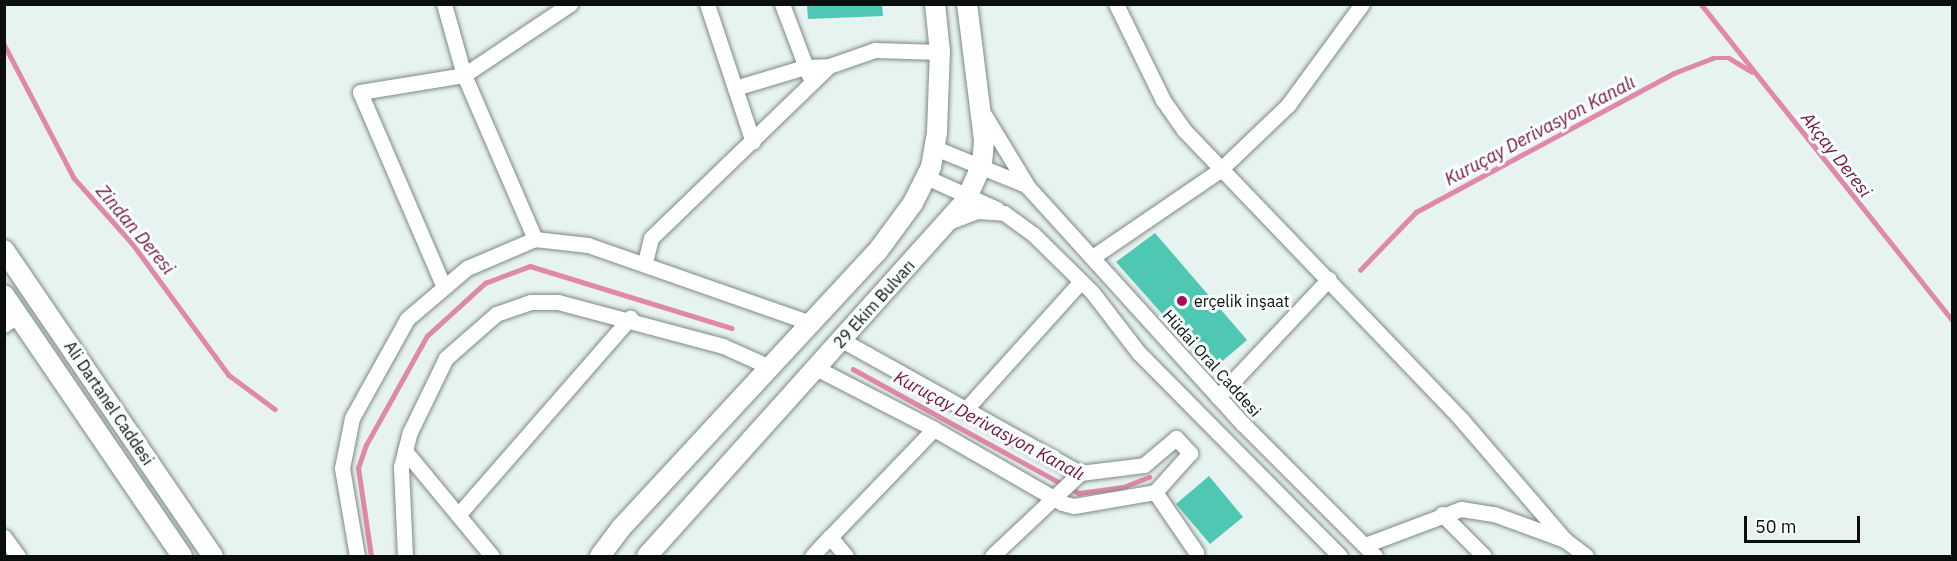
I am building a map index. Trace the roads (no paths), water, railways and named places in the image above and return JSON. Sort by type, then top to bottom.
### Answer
[{"type":"main road","name":"29 Ekim Bulvarı","points":[[600,556],[621,528],[877,252],[926,177],[935,148],[940,52],[935,4]]},
{"type":"main road","name":"29 Ekim Bulvarı","points":[[647,556],[840,339],[949,222],[969,194],[982,164],[981,109],[967,4]]},
{"type":"main road","name":"Ali Dartanel Caddesi","points":[[4,250],[213,556]]},
{"type":"main road","name":"Ali Dartanel Caddesi","points":[[4,295],[11,320],[182,556]]},
{"type":"street","points":[[444,4],[464,75],[535,239]]},
{"type":"street","points":[[443,285],[360,92],[464,75],[570,4]]},
{"type":"street","points":[[707,4],[753,142]]},
{"type":"street","points":[[782,4],[812,84]]},
{"type":"street","points":[[1116,4],[1163,100],[1220,170],[1329,279],[1461,419],[1565,540],[1586,556]]},
{"type":"street","points":[[1094,256],[1220,170],[1288,105],[1362,4]]},
{"type":"street","points":[[735,88],[806,67],[829,66],[874,50],[940,52]]},
{"type":"street","points":[[645,262],[651,238],[753,142],[829,66]]},
{"type":"street","points":[[981,109],[1028,187]]},
{"type":"street","points":[[935,148],[982,164],[1028,187]]},
{"type":"street","points":[[926,177],[969,194],[1009,216],[1081,281],[1138,352],[1340,556]]},
{"type":"street","name":"Hüdai Oral Caddesi","points":[[1028,187],[1094,256],[1218,397],[1370,551]]},
{"type":"street","points":[[949,222],[977,211],[1009,216]]},
{"type":"street","points":[[357,556],[342,468],[351,418],[407,319],[443,285],[467,268],[535,239],[588,244],[645,262],[811,323]]},
{"type":"street","points":[[1218,397],[1329,279]]},
{"type":"street","points":[[965,410],[1081,281]]},
{"type":"street","points":[[405,556],[400,512],[405,451],[420,405],[446,358],[496,314],[531,302],[558,302],[630,318],[723,346],[770,367]]},
{"type":"street","points":[[458,515],[630,318]]},
{"type":"street","points":[[840,339],[1078,476]]},
{"type":"street","points":[[816,368],[934,429],[1057,497],[1074,506],[1155,492],[1190,453],[1176,438],[1144,465],[1078,476],[1057,497],[992,556]]},
{"type":"street","points":[[812,556],[934,429]]},
{"type":"street","points":[[405,451],[492,556]]},
{"type":"street","points":[[1155,492],[1196,555]]},
{"type":"street","points":[[1370,551],[1442,514],[1461,508],[1494,514],[1565,540]]},
{"type":"street","points":[[1442,514],[1484,556]]},
{"type":"street","points":[[4,537],[18,556]]},
{"type":"street","points":[[830,537],[846,556]]},
{"type":"waterway","name":"Akçay Deresi","points":[[1701,4],[1952,319]]},
{"type":"waterway","name":"Zindan Deresi","points":[[4,44],[74,178],[132,243],[229,375],[275,409]]},
{"type":"waterway","name":"Kuruçay Derivasyon Kanalı","points":[[1360,270],[1416,212],[1674,73],[1713,58],[1729,58],[1751,71]]},
{"type":"waterway","name":"Kuruçay Derivasyon Kanalı","points":[[371,556],[358,468],[366,445],[427,336],[485,283],[530,266],[732,328]]},
{"type":"waterway","name":"Kuruçay Derivasyon Kanalı","points":[[853,369],[1079,493],[1123,487],[1149,477]]},
{"type":"place","name":"erçelik inşaat","points":[[1182,301]]}]
